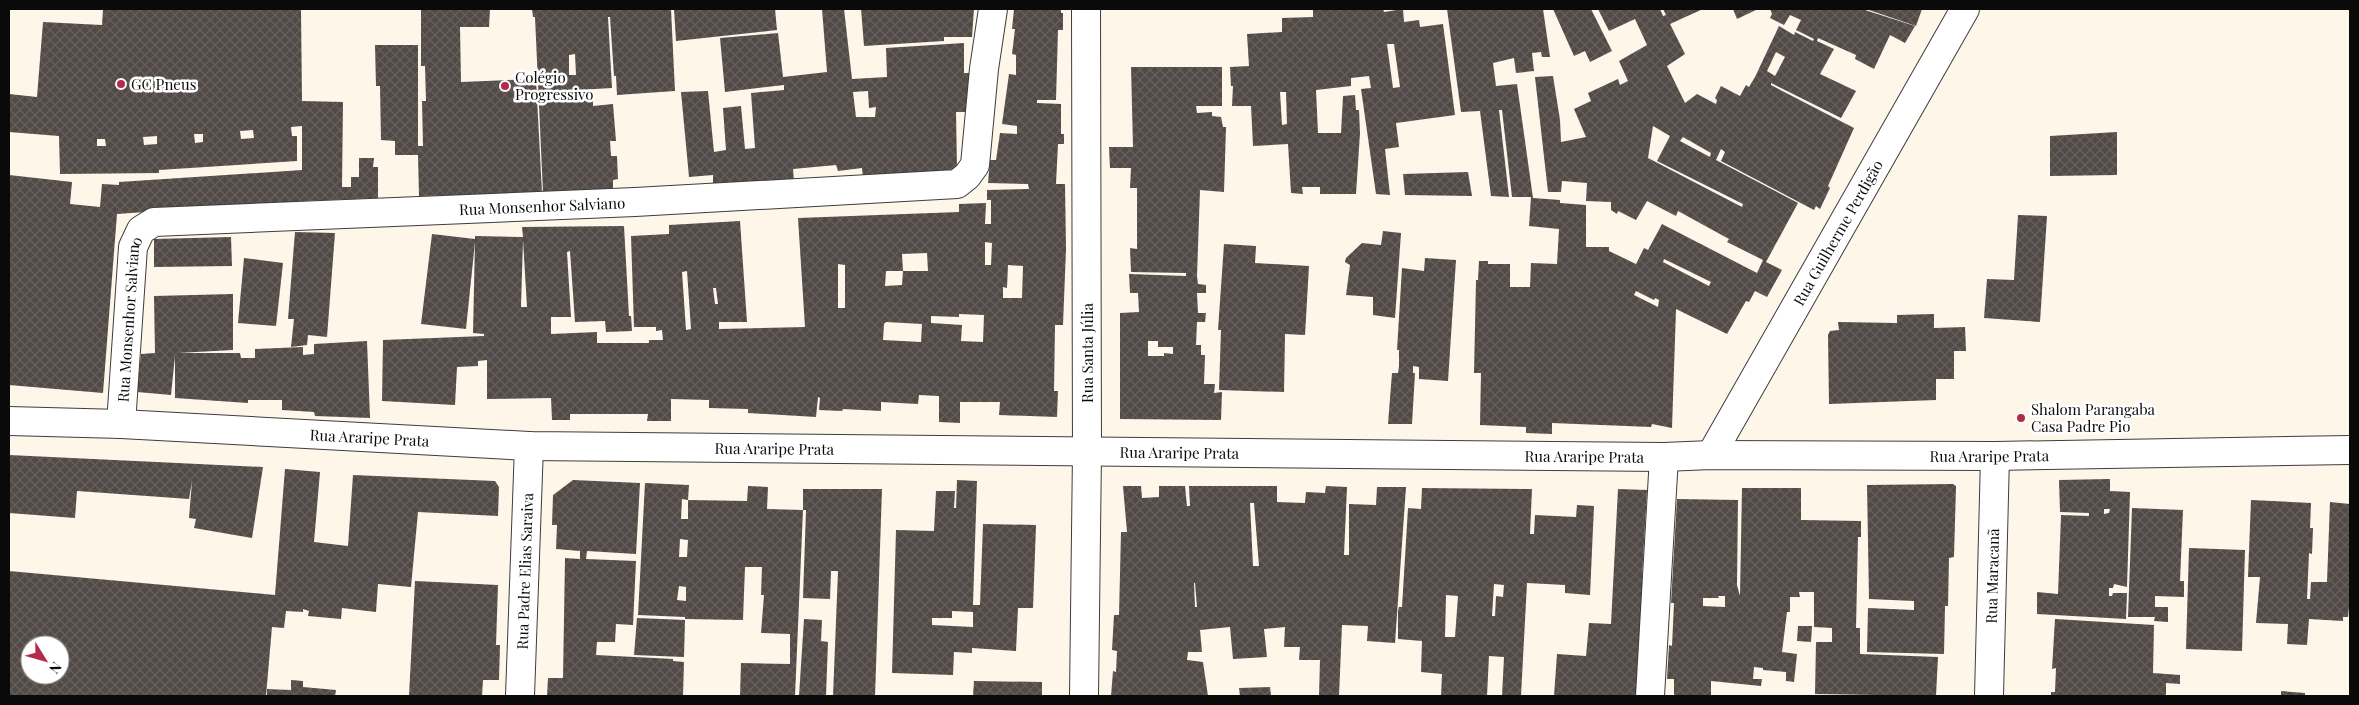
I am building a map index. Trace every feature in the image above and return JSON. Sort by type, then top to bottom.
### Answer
[{"type":"street","name":"Rua Monsenhor Salviano","points":[[121,424],[133,247],[141,230],[154,222],[634,202],[958,184],[975,165],[984,69],[993,9]]},
{"type":"street","name":"Rua Santa Júlia","points":[[1084,696],[1087,452],[1086,9]]},
{"type":"street","name":"Rua Guilherme Perdigão","points":[[1711,455],[1965,9]]},
{"type":"street","name":"Rua Araripe Prata","points":[[9,421],[121,424],[529,446],[1664,457],[1711,455],[1995,456],[2350,450]]},
{"type":"street","name":"Rua Padre Elias Saraiva","points":[[520,696],[529,446]]},
{"type":"street","name":"Rua Maracanã","points":[[1989,696],[1995,456]]},
{"type":"street","points":[[1650,696],[1664,457]]},
{"type":"building","points":[[103,9],[301,9],[302,101],[343,102],[342,187],[351,187],[351,177],[359,177],[359,158],[374,158],[373,167],[378,167],[378,198],[303,201],[117,214],[103,393],[9,385],[9,175],[72,182],[70,204],[100,207],[102,184],[119,185],[119,182],[302,170],[302,126],[291,127],[292,136],[297,136],[297,161],[159,170],[159,173],[60,174],[59,136],[9,132],[9,94],[37,97],[43,22],[102,25]],"holes":[[[253,130],[254,138],[241,139],[240,131]],[[194,134],[203,134],[203,142],[195,143]],[[157,136],[157,144],[144,145],[143,137]],[[97,139],[105,139],[106,146],[97,146]]]},
{"type":"building","points":[[421,9],[490,9],[489,27],[460,27],[461,82],[536,79],[542,193],[419,196],[418,155],[395,155],[395,141],[381,140],[380,86],[376,86],[375,45],[418,45],[418,146],[423,146],[422,101],[426,101],[425,66],[421,66]]},
{"type":"building","points":[[532,9],[671,9],[675,91],[617,95],[610,17],[608,17],[612,88],[578,90],[578,101],[593,100],[593,106],[613,104],[616,141],[610,141],[611,156],[617,156],[618,179],[613,180],[613,191],[543,193],[535,17],[533,17]],"holes":[[[575,54],[576,75],[569,75],[569,55]]]},
{"type":"building","points":[[674,9],[775,9],[777,30],[676,41]]},
{"type":"building","points":[[822,9],[844,9],[852,79],[887,77],[886,48],[964,43],[964,73],[970,73],[967,112],[956,112],[957,169],[863,179],[862,168],[838,171],[836,165],[793,169],[794,180],[713,185],[713,175],[689,177],[681,92],[708,91],[714,152],[726,150],[723,108],[741,106],[745,149],[755,148],[751,93],[784,90],[784,85],[725,92],[720,38],[778,33],[783,77],[827,72]],"holes":[[[868,91],[869,108],[876,107],[875,117],[856,117],[853,92]]]},
{"type":"building","points":[[861,9],[974,9],[972,37],[944,37],[944,41],[864,46]]},
{"type":"building","points":[[1014,9],[1061,9],[1061,13],[1063,13],[1063,30],[1058,30],[1056,100],[1037,100],[1037,103],[1061,104],[1061,134],[1064,134],[1064,144],[1058,144],[1056,184],[1065,184],[1066,249],[1063,325],[1055,325],[1054,391],[1058,391],[1057,417],[999,415],[1000,402],[960,402],[960,423],[939,422],[939,396],[919,395],[918,404],[881,402],[881,411],[819,410],[820,398],[818,397],[816,417],[748,413],[748,409],[709,408],[709,400],[671,399],[671,421],[647,421],[648,414],[570,414],[570,420],[552,420],[551,398],[487,399],[487,360],[478,361],[478,366],[457,367],[455,405],[382,401],[383,340],[484,336],[484,334],[473,333],[475,242],[466,329],[421,324],[432,234],[475,239],[475,236],[523,237],[522,227],[624,226],[629,316],[631,316],[632,331],[606,332],[605,321],[575,322],[570,251],[567,252],[571,317],[551,317],[551,334],[597,332],[597,343],[649,343],[649,340],[663,340],[662,330],[656,331],[656,327],[634,327],[631,236],[669,234],[669,225],[740,221],[747,322],[719,322],[719,329],[805,327],[798,218],[959,212],[959,204],[986,203],[985,224],[991,224],[991,200],[987,200],[987,190],[1029,189],[1028,184],[988,183],[990,160],[996,160],[1000,133],[1017,134],[1017,126],[1002,124],[1009,74],[1016,75],[1016,55],[1012,54],[1015,29],[1012,29]],"holes":[[[523,240],[527,307],[521,307]],[[985,242],[992,243],[991,265],[985,265]],[[927,253],[928,271],[903,271],[902,254]],[[838,264],[845,265],[845,308],[838,308]],[[1008,265],[1023,266],[1022,298],[1003,298],[1003,287],[1007,288]],[[687,271],[691,329],[686,330],[682,272]],[[886,271],[903,271],[902,285],[885,286]],[[713,288],[716,288],[718,304],[715,304]],[[959,314],[984,315],[983,342],[961,341],[962,325],[931,323],[931,316],[959,317]],[[886,322],[922,324],[921,342],[883,340],[884,324]]]},
{"type":"building","points":[[1313,9],[1383,9],[1384,12],[1403,9],[1404,22],[1419,20],[1420,27],[1443,24],[1455,115],[1396,123],[1399,147],[1385,149],[1390,195],[1376,194],[1361,89],[1371,88],[1369,76],[1351,78],[1351,86],[1316,90],[1318,133],[1341,133],[1343,96],[1355,95],[1356,110],[1359,110],[1360,133],[1356,194],[1320,194],[1320,187],[1302,187],[1303,194],[1291,193],[1288,144],[1253,146],[1251,106],[1232,106],[1233,86],[1231,86],[1230,67],[1249,66],[1247,34],[1282,32],[1282,18],[1313,17]],"holes":[[[1387,44],[1394,44],[1400,87],[1393,88]],[[1280,92],[1286,92],[1287,124],[1282,125]]]},
{"type":"building","points":[[1447,9],[1543,9],[1550,57],[1542,57],[1541,52],[1532,53],[1534,71],[1516,73],[1514,58],[1493,63],[1496,86],[1517,84],[1533,198],[1560,200],[1560,203],[1586,205],[1586,247],[1609,247],[1609,251],[1636,264],[1644,248],[1648,250],[1662,224],[1757,273],[1763,260],[1727,242],[1729,239],[1678,211],[1676,216],[1647,201],[1636,220],[1618,211],[1617,214],[1611,210],[1611,202],[1586,201],[1587,183],[1562,181],[1561,192],[1548,192],[1535,77],[1553,76],[1560,120],[1561,142],[1586,137],[1574,109],[1591,101],[1588,93],[1618,79],[1620,85],[1628,81],[1619,61],[1647,45],[1635,19],[1609,31],[1598,9],[1660,9],[1663,16],[1666,15],[1663,9],[1703,9],[1670,24],[1685,54],[1667,66],[1685,103],[1697,94],[1716,104],[1717,100],[1715,98],[1721,86],[1740,96],[1746,85],[1749,87],[1755,77],[1779,26],[1794,35],[1795,32],[1813,41],[1814,39],[1796,30],[1801,20],[1790,15],[1784,25],[1770,18],[1772,14],[1770,9],[1862,9],[1915,26],[1905,43],[1890,35],[1874,69],[1855,59],[1856,55],[1818,38],[1817,41],[1834,49],[1820,74],[1856,91],[1841,118],[1771,83],[1771,85],[1854,128],[1828,186],[1830,188],[1820,209],[1816,206],[1814,210],[1721,161],[1725,152],[1721,149],[1716,160],[1798,203],[1766,262],[1782,270],[1767,297],[1755,291],[1749,302],[1746,301],[1727,334],[1676,309],[1672,428],[1652,424],[1651,427],[1552,423],[1552,434],[1526,433],[1526,427],[1480,425],[1481,373],[1474,373],[1476,280],[1478,280],[1479,261],[1488,261],[1488,264],[1510,264],[1510,287],[1530,287],[1531,263],[1557,264],[1559,229],[1529,226],[1531,197],[1512,197],[1502,110],[1499,110],[1509,197],[1491,196],[1480,111],[1461,112]],"holes":[[[1776,52],[1785,57],[1775,76],[1767,71]],[[1653,126],[1670,136],[1657,161],[1743,204],[1742,207],[1648,158]],[[1683,137],[1711,153],[1710,157],[1680,141]],[[1664,259],[1711,282],[1709,286],[1663,262]],[[1636,291],[1654,300],[1655,298],[1659,300],[1658,307],[1634,295]]]},
{"type":"building","points":[[1553,9],[1591,9],[1612,51],[1590,62],[1585,51],[1574,56]]},
{"type":"building","points":[[1733,9],[1758,9],[1737,19]]},
{"type":"building","points":[[1866,9],[1922,9],[1916,26]]},
{"type":"building","points":[[1131,67],[1222,67],[1222,106],[1196,106],[1197,113],[1212,112],[1212,116],[1221,117],[1223,127],[1226,127],[1224,192],[1200,190],[1197,276],[1198,284],[1206,285],[1206,293],[1197,293],[1198,313],[1206,313],[1205,322],[1197,322],[1196,345],[1201,345],[1201,355],[1205,355],[1204,384],[1215,384],[1214,393],[1222,392],[1221,420],[1120,419],[1120,313],[1139,312],[1138,293],[1130,293],[1129,274],[1186,276],[1186,273],[1131,272],[1130,248],[1137,249],[1137,188],[1130,188],[1131,168],[1110,168],[1109,147],[1133,147]],"holes":[[[1148,341],[1158,341],[1158,347],[1173,347],[1173,354],[1164,353],[1164,356],[1148,356]]]},
{"type":"building","points":[[2117,132],[2117,175],[2050,176],[2050,136]]},
{"type":"building","points":[[1468,172],[1472,196],[1405,195],[1403,174]]},
{"type":"building","points":[[2018,215],[2047,216],[2040,322],[1984,318],[1987,279],[2014,280]]},
{"type":"building","points":[[1383,231],[1401,233],[1395,318],[1373,315],[1373,297],[1346,295],[1350,265],[1345,262],[1346,258],[1362,243],[1381,245]]},
{"type":"building","points":[[295,232],[335,233],[327,337],[308,335],[307,345],[291,347],[294,319],[288,319]]},
{"type":"building","points":[[231,237],[232,266],[154,267],[154,239]]},
{"type":"building","points":[[1224,244],[1256,246],[1255,263],[1309,266],[1305,335],[1285,334],[1284,392],[1219,390],[1221,330],[1218,330]]},
{"type":"building","points":[[244,258],[283,263],[276,326],[238,323]]},
{"type":"building","points":[[1425,258],[1456,260],[1448,381],[1419,379],[1419,367],[1413,366],[1413,373],[1415,373],[1412,424],[1388,424],[1392,373],[1398,373],[1399,366],[1399,350],[1397,350],[1402,268],[1424,271]]},
{"type":"building","points":[[233,294],[233,350],[178,353],[240,353],[241,358],[255,358],[255,349],[303,347],[303,355],[314,354],[314,344],[367,341],[370,418],[315,416],[314,412],[282,410],[282,400],[248,400],[248,403],[175,398],[175,356],[171,395],[137,392],[141,354],[155,353],[154,296]]},
{"type":"building","points":[[1934,314],[1934,328],[1965,327],[1966,351],[1954,351],[1954,379],[1936,379],[1936,400],[1829,404],[1828,335],[1830,331],[1839,330],[1838,322],[1897,323],[1897,315]]},
{"type":"building","points":[[9,455],[263,467],[252,538],[194,528],[196,519],[189,518],[192,481],[189,499],[77,491],[75,518],[9,513]]},
{"type":"building","points":[[285,469],[320,472],[314,542],[348,546],[353,475],[495,481],[499,487],[498,516],[418,512],[411,587],[378,584],[376,612],[342,608],[341,619],[308,616],[309,611],[303,609],[303,612],[286,611],[284,628],[272,627],[266,696],[9,696],[9,571],[275,595]]},
{"type":"building","points":[[2110,479],[2110,491],[2130,492],[2127,587],[2114,584],[2113,588],[2109,588],[2109,596],[2112,596],[2113,593],[2127,593],[2126,619],[2037,614],[2037,592],[2058,594],[2061,515],[2089,516],[2089,513],[2060,512],[2059,480]],"holes":[[[2104,509],[2110,509],[2109,513],[2104,514]]]},
{"type":"building","points":[[573,480],[640,483],[636,554],[587,551],[586,559],[636,561],[633,625],[616,624],[615,642],[597,642],[596,655],[673,659],[673,661],[684,662],[683,696],[547,696],[548,678],[563,678],[565,558],[580,559],[580,551],[556,549],[557,525],[552,525],[553,495]]},
{"type":"building","points":[[957,480],[977,481],[973,605],[980,605],[983,524],[1036,525],[1033,608],[1018,608],[1016,651],[972,648],[972,653],[954,652],[953,675],[892,673],[896,530],[934,531],[936,491],[955,491],[954,508],[956,508]],"holes":[[[952,611],[973,612],[973,627],[932,625],[932,618],[952,618]]]},
{"type":"building","points":[[645,483],[689,485],[688,500],[747,501],[748,486],[768,487],[767,509],[803,510],[795,696],[740,696],[741,663],[790,664],[790,634],[761,633],[764,595],[761,595],[762,567],[745,567],[743,620],[685,619],[685,617],[638,615]],"holes":[[[682,499],[688,500],[688,519],[681,519]],[[680,539],[688,540],[687,557],[679,557]],[[679,586],[686,587],[686,601],[677,600]]]},
{"type":"building","points":[[1953,484],[1956,486],[1954,557],[1949,558],[1944,654],[1867,652],[1868,608],[1914,610],[1914,601],[1869,599],[1867,485]]},
{"type":"building","points":[[1123,486],[1141,486],[1142,498],[1159,497],[1159,486],[1185,486],[1187,506],[1190,506],[1189,486],[1277,486],[1277,502],[1305,503],[1306,492],[1325,493],[1326,486],[1347,487],[1344,555],[1349,555],[1349,504],[1376,505],[1377,487],[1406,487],[1395,643],[1367,641],[1368,626],[1342,625],[1339,696],[1319,696],[1320,660],[1299,660],[1300,647],[1284,647],[1285,627],[1264,629],[1267,657],[1233,659],[1230,627],[1200,630],[1202,652],[1188,652],[1187,660],[1203,662],[1208,696],[1111,696],[1113,671],[1116,672],[1117,651],[1112,650],[1114,615],[1119,615],[1121,532],[1127,532]],"holes":[[[1250,503],[1254,503],[1259,566],[1253,566]],[[1195,583],[1197,607],[1195,607]]]},
{"type":"building","points":[[1422,488],[1532,489],[1530,534],[1534,534],[1535,515],[1576,517],[1577,505],[1594,506],[1590,595],[1565,593],[1565,585],[1527,583],[1521,696],[1502,696],[1504,657],[1489,656],[1487,696],[1441,696],[1442,674],[1421,672],[1422,641],[1398,639],[1398,611],[1399,607],[1402,607],[1408,508],[1421,509]],"holes":[[[1494,584],[1504,585],[1503,597],[1496,596],[1495,616],[1492,616]],[[1446,595],[1458,596],[1455,637],[1445,637]]]},
{"type":"building","points":[[1742,488],[1801,488],[1801,520],[1861,521],[1861,537],[1858,537],[1856,628],[1860,628],[1860,654],[1938,657],[1936,696],[1815,694],[1816,642],[1832,642],[1832,628],[1814,627],[1814,592],[1799,592],[1800,597],[1790,597],[1790,612],[1787,612],[1782,652],[1797,654],[1794,682],[1786,681],[1786,672],[1763,670],[1763,668],[1754,667],[1753,679],[1762,679],[1761,686],[1711,681],[1711,696],[1674,696],[1674,679],[1667,679],[1669,645],[1672,646],[1674,603],[1671,603],[1677,499],[1738,500],[1737,585],[1740,596]],"holes":[[[1725,596],[1725,607],[1703,606],[1703,598]]]},
{"type":"building","points":[[803,489],[882,489],[875,696],[833,696],[838,571],[831,571],[830,599],[803,598],[806,510],[803,510]]},
{"type":"building","points":[[1618,489],[1647,490],[1642,577],[1647,578],[1640,696],[1554,696],[1557,654],[1586,656],[1589,623],[1611,624]]},
{"type":"building","points":[[2251,500],[2311,503],[2310,528],[2313,528],[2312,554],[2309,553],[2307,599],[2310,599],[2311,582],[2327,582],[2330,502],[2350,504],[2350,598],[2348,617],[2343,617],[2343,621],[2309,619],[2307,645],[2287,644],[2288,624],[2256,623],[2260,577],[2248,577]]},
{"type":"building","points":[[2132,508],[2183,510],[2180,581],[2184,581],[2184,597],[2155,596],[2155,607],[2168,607],[2168,622],[2154,621],[2155,617],[2128,617]]},
{"type":"building","points":[[2189,548],[2245,550],[2242,651],[2186,649]]},
{"type":"building","points":[[415,581],[498,585],[496,645],[500,645],[499,680],[483,680],[482,696],[409,696]]},
{"type":"building","points":[[637,618],[685,620],[684,657],[634,655]]},
{"type":"building","points":[[804,619],[822,620],[821,641],[828,642],[826,696],[799,696]]},
{"type":"building","points":[[2055,619],[2154,625],[2153,673],[2180,675],[2180,684],[2166,683],[2166,696],[2051,696],[2051,692],[2055,692],[2056,668],[2052,669]]},
{"type":"building","points":[[1798,626],[1812,626],[1811,642],[1797,641]]},
{"type":"building","points":[[291,680],[303,681],[303,687],[336,690],[335,696],[267,696],[267,689],[291,690]]},
{"type":"building","points":[[974,681],[1042,682],[1042,696],[973,696]]},
{"type":"building","points":[[1270,687],[1271,696],[1240,696],[1239,688]]},
{"type":"building","points":[[2281,691],[2305,693],[2305,696],[2281,696]]},
{"type":"place","name":"GC Pneus","points":[[121,84]]},
{"type":"place","name":"Colégio Progressivo","points":[[505,86]]},
{"type":"place","name":"Shalom Parangaba Casa Padre Pio","points":[[2021,418]]}]
